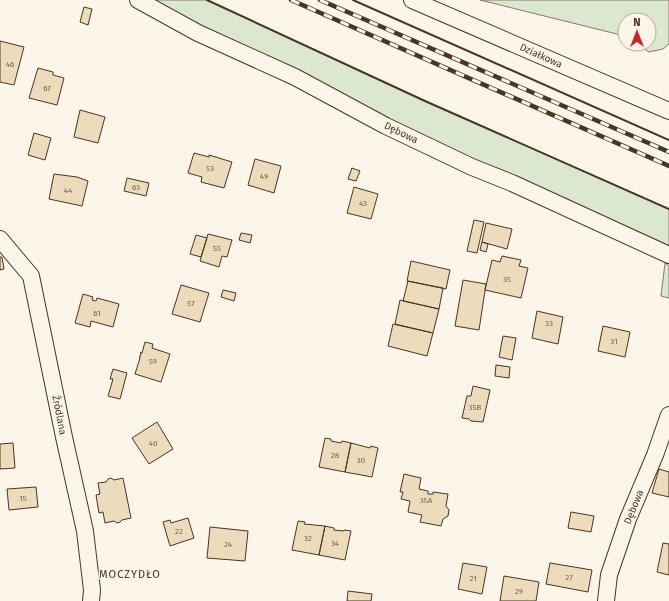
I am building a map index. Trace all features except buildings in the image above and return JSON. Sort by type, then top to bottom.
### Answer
[{"type":"street","name":"Dębowa","points":[[138,0],[198,33],[295,77],[386,126],[472,167],[512,183],[669,255]]},
{"type":"street","name":"Działkowa","points":[[412,0],[669,111]]},
{"type":"street","name":"Źródlana","points":[[0,239],[31,276],[85,531],[92,590],[91,601]]},
{"type":"street","name":"Dębowa","points":[[606,601],[609,575],[628,519],[655,455],[669,415]]},
{"type":"green space","points":[[142,0],[207,0],[425,101],[669,209],[669,246],[446,148]]},
{"type":"green space","points":[[480,0],[669,0],[669,44],[663,49],[657,50],[657,12],[617,12],[617,34]]},
{"type":"green space","points":[[665,263],[669,266],[669,298],[661,296]]},
{"type":"railway","points":[[291,0],[669,166]]},
{"type":"railway","points":[[320,0],[669,152]]},
{"type":"wall","points":[[207,0],[425,101],[669,209]]},
{"type":"wall","points":[[353,0],[669,140]]},
{"type":"district","name":"MOCZYDŁO","points":[[130,574]]}]
